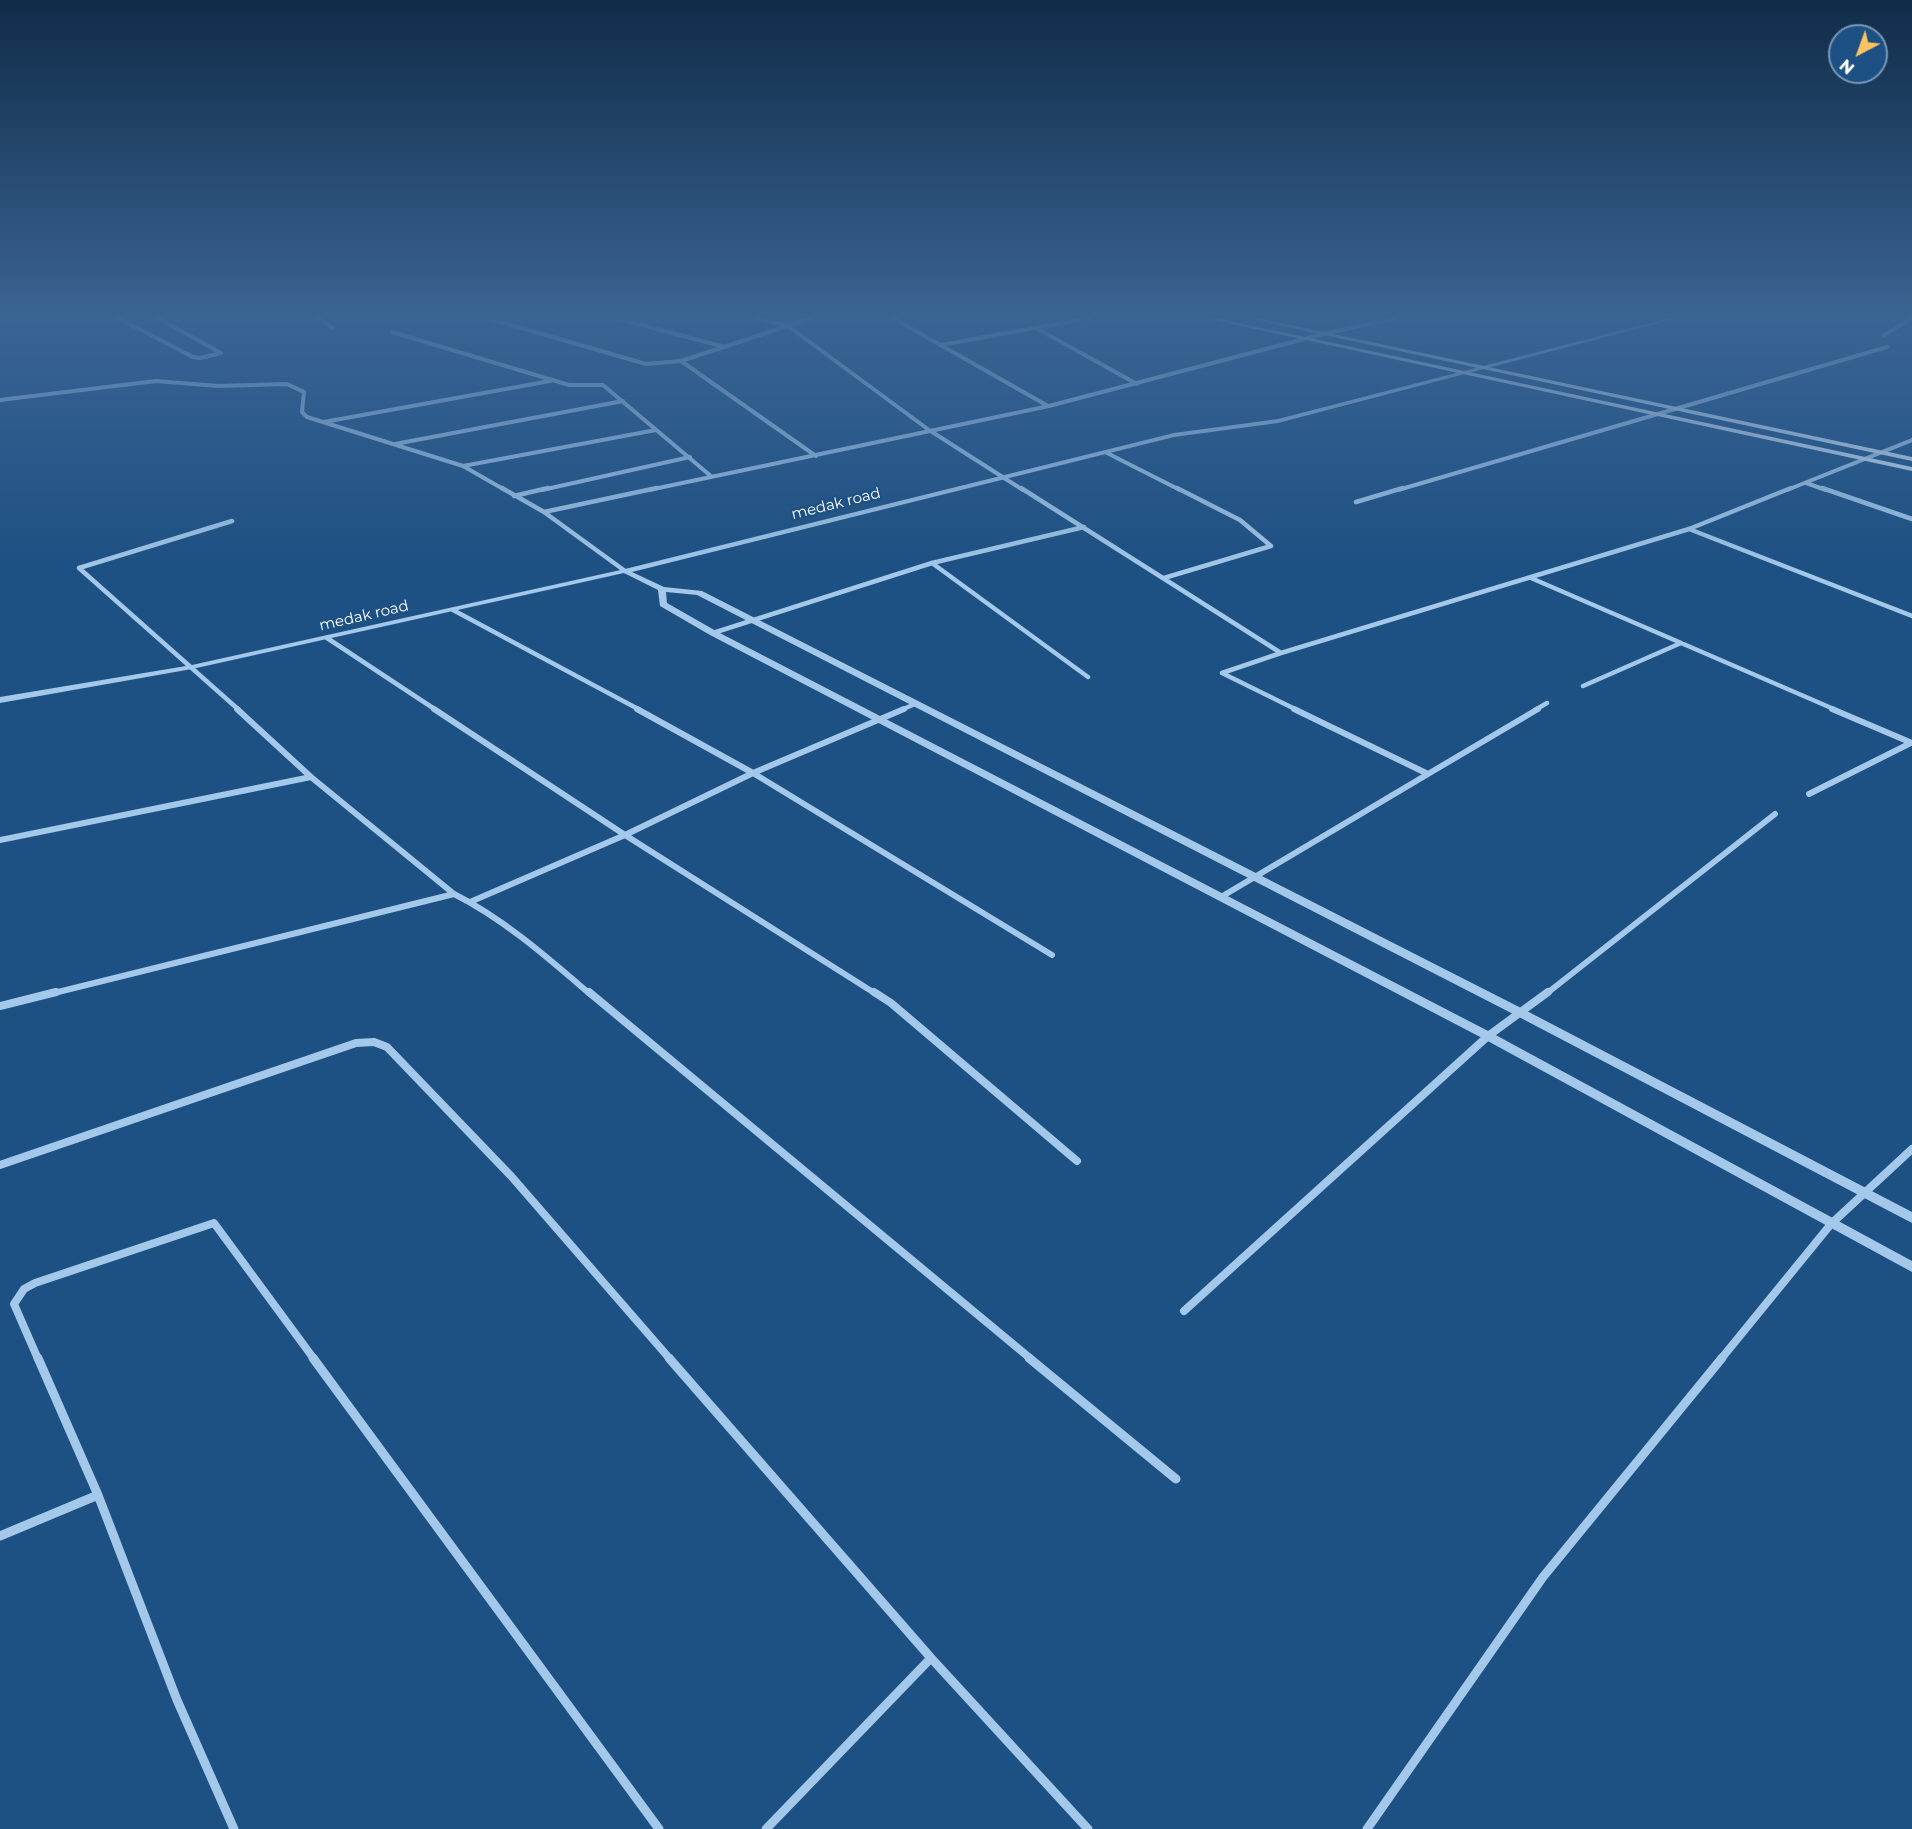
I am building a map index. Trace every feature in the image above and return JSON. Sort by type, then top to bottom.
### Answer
[{"type":"main road","points":[[1604,403],[1912,469]]},
{"type":"main road","points":[[1651,403],[1912,459]]},
{"type":"street","points":[[303,403],[302,412],[307,417],[321,423],[463,466],[544,512],[625,571],[662,589],[699,593],[1521,1013],[1912,1218]]},
{"type":"street","points":[[321,423],[427,403]]},
{"type":"street","points":[[392,444],[610,403]]},
{"type":"street","points":[[626,403],[712,477]]},
{"type":"street","points":[[741,403],[816,456]]},
{"type":"street","points":[[893,403],[929,430],[1281,653]]},
{"type":"street","points":[[1044,403],[1049,406]]},
{"type":"street","points":[[544,512],[1060,403]]},
{"type":"street","name":"medak road","points":[[0,700],[192,667],[327,638],[625,571],[1174,435],[1278,421],[1348,403]]},
{"type":"street","points":[[1356,502],[1690,403]]},
{"type":"street","points":[[463,466],[656,430]]},
{"type":"street","points":[[1428,774],[1222,673],[1689,529],[1912,440]]},
{"type":"street","points":[[1107,453],[1240,520],[1271,546],[1164,578]]},
{"type":"street","points":[[514,496],[690,457]]},
{"type":"street","points":[[1806,483],[1912,519]]},
{"type":"street","points":[[232,521],[79,568],[192,667],[311,777],[454,894],[470,902],[542,953],[1176,1479]]},
{"type":"street","points":[[713,633],[932,563],[1084,527]]},
{"type":"street","points":[[1689,529],[1912,616]]},
{"type":"street","points":[[932,563],[1088,676]]},
{"type":"street","points":[[1531,578],[1912,743]]},
{"type":"street","points":[[662,589],[663,604],[713,633],[1488,1036],[1912,1267]]},
{"type":"street","points":[[453,610],[606,691],[753,773],[1052,955]]},
{"type":"street","points":[[327,638],[625,835],[891,1003],[1077,1161]]},
{"type":"street","points":[[1583,686],[1682,643]]},
{"type":"street","points":[[1221,897],[1547,703]]},
{"type":"street","points":[[470,902],[625,835],[753,773],[915,704]]},
{"type":"street","points":[[1809,794],[1912,743]]},
{"type":"street","points":[[0,840],[311,777]]},
{"type":"street","points":[[1184,1311],[1488,1036],[1521,1013],[1775,814]]},
{"type":"street","points":[[0,1006],[454,894]]},
{"type":"street","points":[[0,1165],[356,1043],[374,1042],[387,1047],[512,1176],[931,1658],[1088,1829]]},
{"type":"street","points":[[1367,1829],[1543,1578],[1831,1224],[1912,1149]]},
{"type":"street","points":[[234,1829],[177,1700],[98,1495],[14,1304],[24,1289],[35,1283],[214,1223],[658,1829]]},
{"type":"street","points":[[0,1536],[98,1495]]},
{"type":"street","points":[[766,1829],[931,1658]]}]
